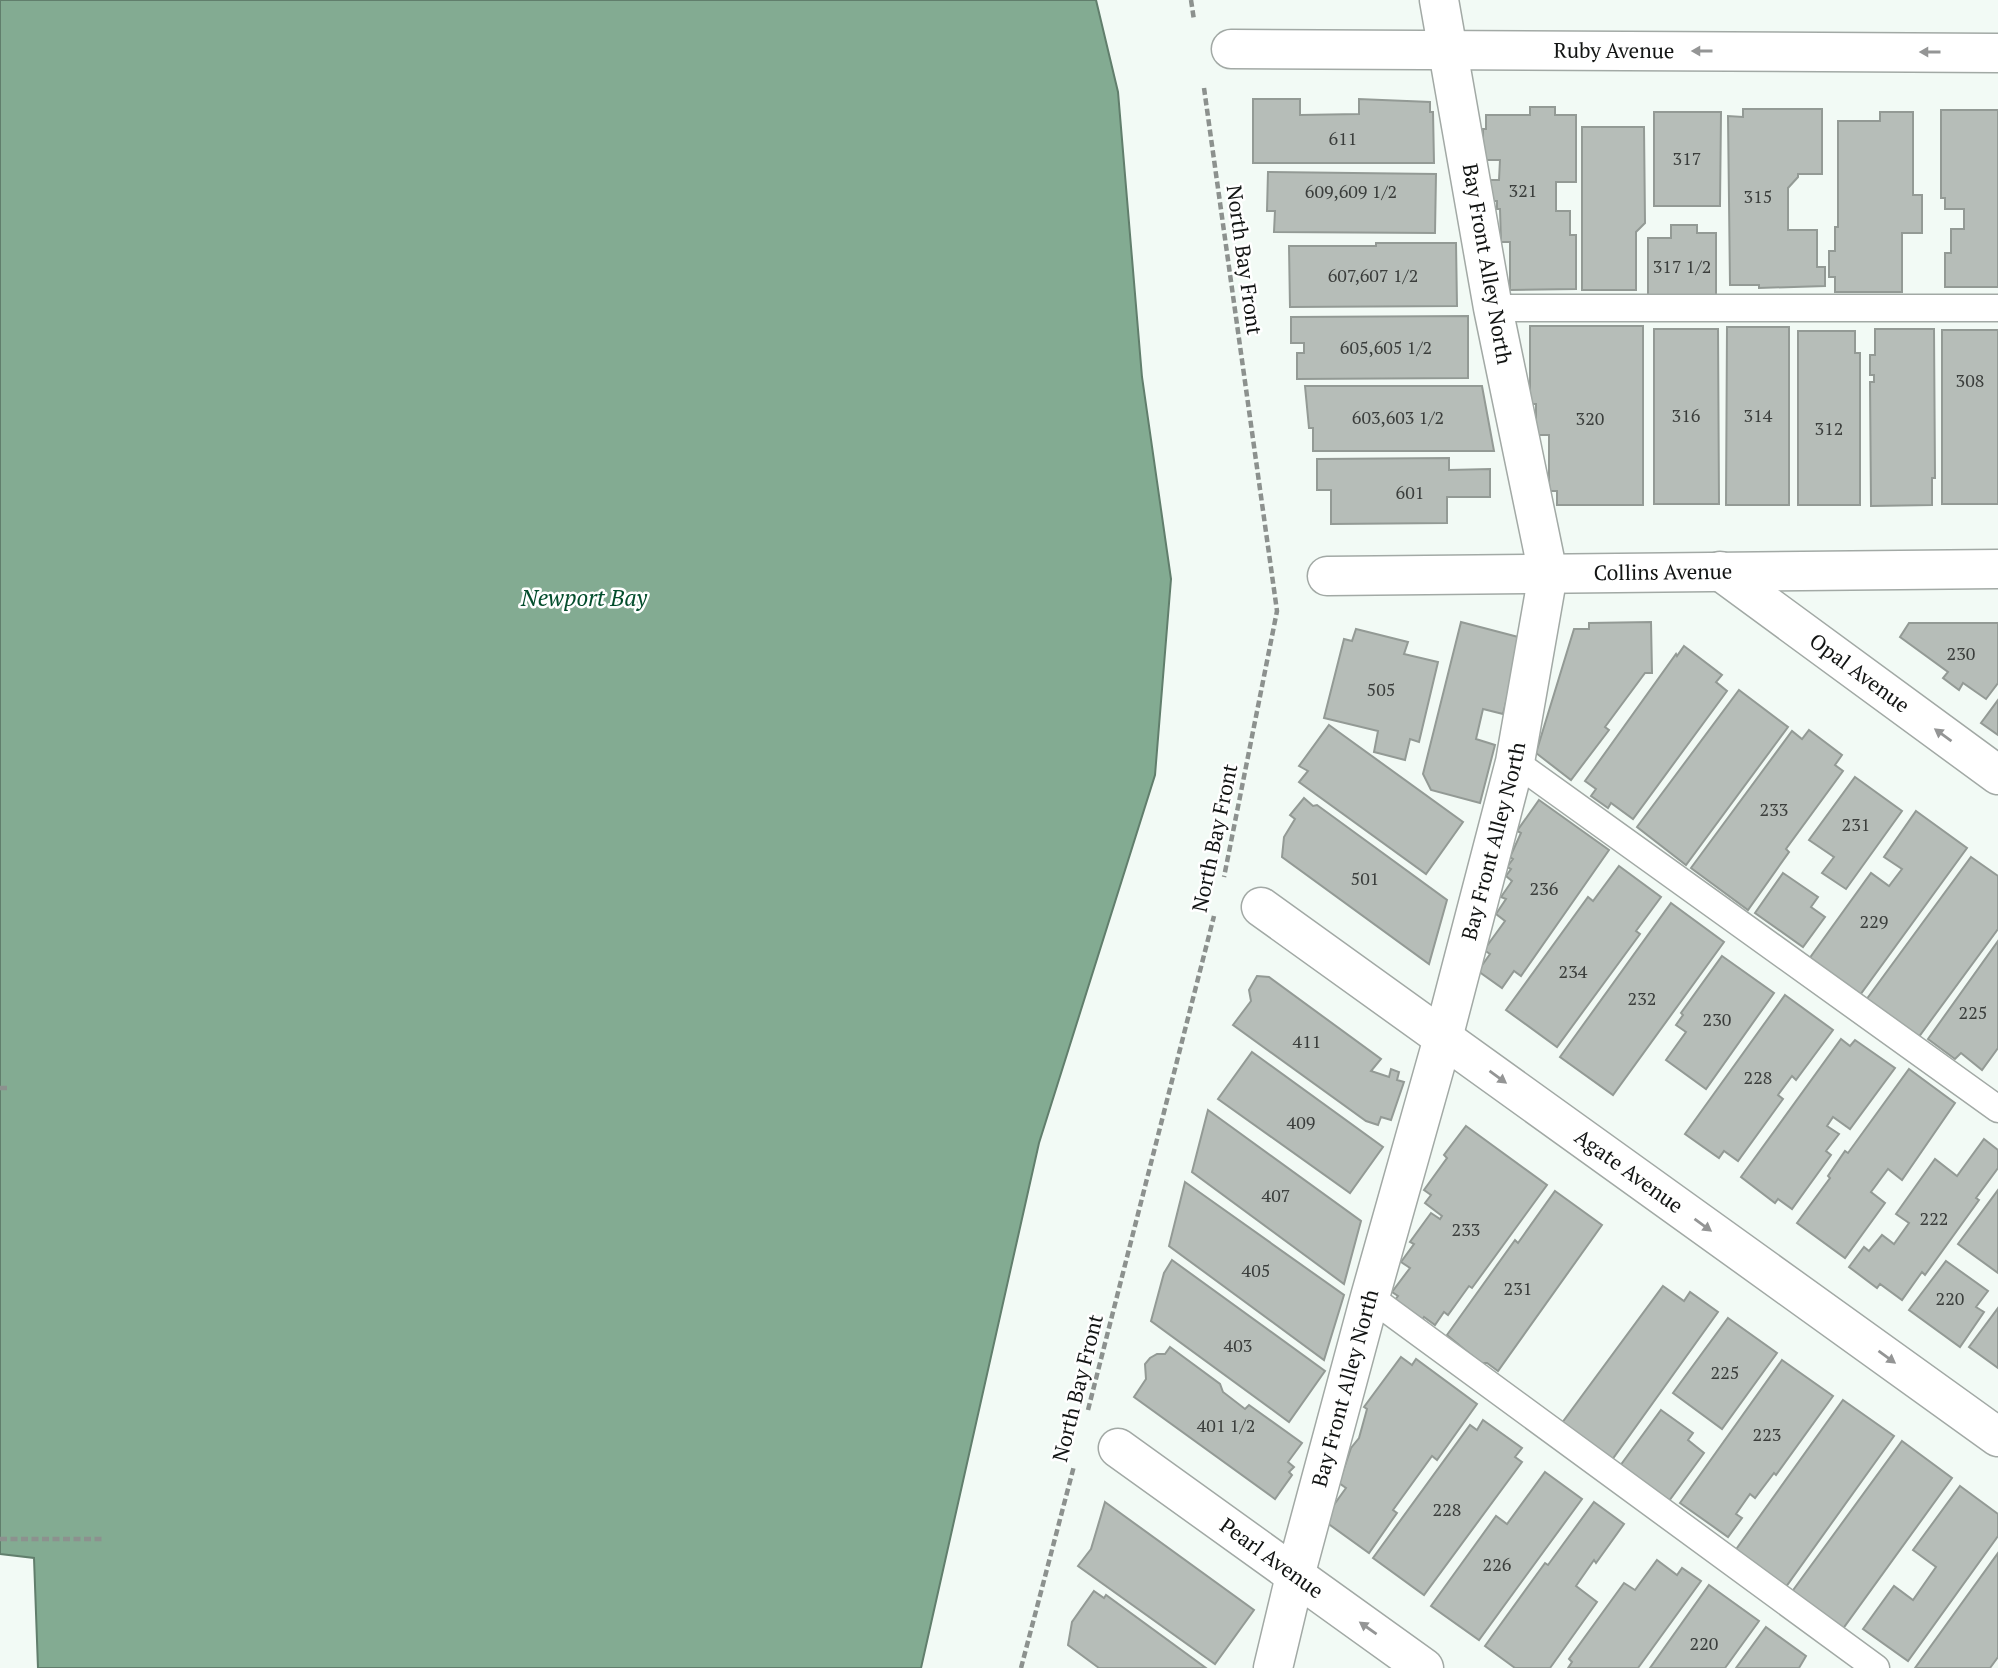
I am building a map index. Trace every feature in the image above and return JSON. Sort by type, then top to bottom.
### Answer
[{"type":"street","name":"Bay Front Alley North","points":[[1273,1668],[1295,1576],[1443,1038],[1515,762],[1548,574],[1493,308],[1439,0]]},
{"type":"street","name":"Ruby Avenue","points":[[1231,49],[1998,53]]},
{"type":"street","name":"Collins Avenue","points":[[1327,576],[1998,569]]},
{"type":"street","name":"Opal Avenue","points":[[1720,571],[1998,775]]},
{"type":"street","name":"Agate Avenue","points":[[1261,907],[1998,1437]]},
{"type":"street","name":"Pearl Avenue","points":[[1118,1448],[1424,1668]]},
{"type":"lane","points":[[1493,308],[1998,308]]},
{"type":"lane","points":[[1515,762],[1998,1109]]},
{"type":"lane","points":[[1370,1297],[1876,1668]]},
{"type":"path","points":[[1191,0],[1195,26]]},
{"type":"path","name":"North Bay Front","points":[[1203,80],[1278,611],[1224,878]]},
{"type":"path","name":"North Bay Front","points":[[1086,1418],[1217,905]]},
{"type":"path","points":[[0,1088],[8,1088]]},
{"type":"path","name":"North Bay Front","points":[[1021,1668],[1076,1457]]},
{"type":"path","points":[[0,1539],[102,1539]]},
{"type":"water","name":"Newport Bay","points":[[0,0],[1096,0],[1118,92],[1142,377],[1171,579],[1155,775],[1039,1143],[921,1668],[38,1668],[34,1558],[0,1554]]},
{"type":"building","points":[[1253,99],[1300,99],[1300,115],[1359,114],[1359,99],[1430,102],[1430,112],[1433,112],[1434,163],[1253,163]]},
{"type":"building","points":[[1530,107],[1555,107],[1555,115],[1576,115],[1576,182],[1556,182],[1556,211],[1570,211],[1570,235],[1576,235],[1576,289],[1510,290],[1510,242],[1501,242],[1500,209],[1497,209],[1497,201],[1490,201],[1490,180],[1499,180],[1500,160],[1483,160],[1483,129],[1486,129],[1486,115],[1530,115]]},
{"type":"building","points":[[1743,109],[1822,109],[1822,174],[1798,174],[1788,188],[1788,230],[1817,230],[1817,267],[1825,267],[1825,286],[1759,288],[1759,285],[1730,285],[1728,116],[1743,117]]},
{"type":"building","points":[[1941,110],[1998,110],[1998,287],[1945,287],[1945,253],[1951,253],[1951,229],[1964,229],[1964,209],[1945,209],[1945,198],[1941,198]]},
{"type":"building","points":[[1654,112],[1721,112],[1720,206],[1654,206]]},
{"type":"building","points":[[1880,112],[1913,112],[1913,195],[1922,195],[1922,233],[1902,233],[1902,292],[1835,292],[1835,277],[1829,277],[1829,251],[1835,251],[1835,227],[1838,227],[1838,121],[1880,121]]},
{"type":"building","points":[[1582,127],[1644,127],[1645,223],[1636,232],[1636,290],[1582,290]]},
{"type":"building","points":[[1268,172],[1436,174],[1435,233],[1274,232],[1275,211],[1267,211]]},
{"type":"building","points":[[1671,225],[1697,225],[1697,233],[1716,233],[1716,296],[1648,296],[1648,238],[1671,238]]},
{"type":"building","points":[[1376,243],[1456,243],[1457,306],[1290,307],[1289,246],[1376,246]]},
{"type":"building","points":[[1468,316],[1468,378],[1297,379],[1297,353],[1304,353],[1304,343],[1291,343],[1291,317]]},
{"type":"building","points":[[1530,326],[1643,326],[1643,505],[1557,505],[1557,491],[1549,491],[1549,435],[1536,435],[1536,404],[1530,404]]},
{"type":"building","points":[[1727,327],[1789,327],[1789,505],[1726,505]]},
{"type":"building","points":[[1654,329],[1718,329],[1719,504],[1654,504]]},
{"type":"building","points":[[1875,329],[1934,329],[1935,478],[1932,478],[1932,505],[1871,506],[1870,382],[1874,382],[1874,375],[1870,375],[1870,355],[1875,355]]},
{"type":"building","points":[[1942,330],[1998,330],[1998,504],[1942,504]]},
{"type":"building","points":[[1798,331],[1855,331],[1855,353],[1860,353],[1860,505],[1798,505]]},
{"type":"building","points":[[1305,386],[1482,386],[1494,451],[1313,451],[1313,428],[1309,428]]},
{"type":"building","points":[[1449,458],[1449,470],[1490,469],[1490,497],[1447,497],[1447,523],[1331,524],[1331,490],[1317,490],[1317,459]]},
{"type":"building","points":[[1461,622],[1522,638],[1503,714],[1483,709],[1476,739],[1495,745],[1480,803],[1431,790],[1423,774]]},
{"type":"building","points":[[1651,622],[1652,673],[1645,673],[1605,727],[1609,730],[1571,780],[1536,753],[1574,629],[1589,629],[1589,623]]},
{"type":"building","points":[[1909,623],[1998,623],[1998,683],[1986,699],[1963,683],[1959,690],[1943,678],[1948,672],[1900,637]]},
{"type":"building","points":[[1356,629],[1408,642],[1404,654],[1438,662],[1419,742],[1410,739],[1405,760],[1374,752],[1378,731],[1324,718],[1344,639],[1352,641]]},
{"type":"building","points":[[1684,646],[1722,675],[1716,682],[1727,691],[1633,819],[1611,803],[1608,808],[1591,796],[1596,789],[1585,781]]},
{"type":"building","points":[[1739,690],[1788,727],[1686,865],[1637,827]]},
{"type":"building","points":[[1998,700],[1998,735],[1981,723]]},
{"type":"building","points":[[1329,725],[1463,822],[1426,874],[1299,782],[1308,771],[1299,766]]},
{"type":"building","points":[[1809,730],[1842,755],[1835,765],[1843,771],[1786,849],[1789,852],[1748,910],[1691,868],[1792,731],[1802,739]]},
{"type":"building","points":[[1855,777],[1902,811],[1846,889],[1822,873],[1834,857],[1809,840]]},
{"type":"building","points":[[1304,798],[1447,900],[1429,964],[1282,857],[1284,837],[1295,819],[1290,815]]},
{"type":"building","points":[[1539,800],[1609,850],[1521,976],[1514,971],[1502,988],[1478,971],[1490,954],[1484,950],[1505,921],[1496,914],[1506,899],[1501,897],[1512,881],[1506,876],[1511,869],[1507,867],[1513,859],[1510,857],[1521,833],[1517,831]]},
{"type":"building","points":[[1916,811],[1967,848],[1860,995],[1809,959],[1871,873],[1889,886],[1902,869],[1884,857]]},
{"type":"building","points":[[1971,857],[1998,876],[1998,929],[1918,1038],[1866,1000]]},
{"type":"building","points":[[1619,866],[1661,897],[1636,931],[1640,934],[1557,1047],[1506,1010],[1588,897],[1593,901]]},
{"type":"building","points":[[1783,873],[1818,897],[1811,907],[1825,917],[1803,947],[1755,913]]},
{"type":"building","points":[[1671,903],[1724,942],[1613,1095],[1560,1057]]},
{"type":"building","points":[[1998,941],[1998,1048],[1982,1070],[1961,1053],[1955,1059],[1928,1039]]},
{"type":"building","points":[[1722,956],[1774,993],[1706,1089],[1666,1060],[1686,1032],[1676,1025],[1683,1015],[1681,1013]]},
{"type":"building","points":[[1257,976],[1269,977],[1381,1059],[1371,1071],[1389,1077],[1391,1069],[1399,1072],[1397,1080],[1404,1082],[1391,1120],[1381,1117],[1378,1125],[1366,1121],[1233,1025],[1251,1001],[1249,990]]},
{"type":"building","points":[[1785,995],[1833,1030],[1796,1080],[1792,1076],[1778,1095],[1783,1099],[1738,1161],[1724,1151],[1719,1158],[1685,1134]]},
{"type":"building","points":[[1841,1039],[1850,1046],[1855,1040],[1895,1068],[1850,1129],[1833,1117],[1827,1126],[1839,1134],[1826,1151],[1831,1155],[1792,1209],[1778,1199],[1775,1203],[1741,1177]]},
{"type":"building","points":[[1252,1052],[1383,1147],[1350,1193],[1218,1099]]},
{"type":"building","points":[[1909,1069],[1955,1103],[1902,1180],[1888,1169],[1871,1192],[1885,1203],[1845,1258],[1797,1223],[1830,1178],[1828,1176],[1845,1151],[1848,1153]]},
{"type":"building","points":[[1208,1110],[1361,1221],[1344,1284],[1192,1172]]},
{"type":"building","points":[[1466,1126],[1547,1185],[1472,1288],[1469,1286],[1448,1315],[1444,1312],[1435,1325],[1424,1317],[1419,1325],[1391,1305],[1398,1296],[1392,1292],[1410,1268],[1401,1262],[1414,1244],[1410,1242],[1431,1213],[1440,1219],[1442,1216],[1425,1203],[1431,1195],[1424,1190],[1447,1158],[1444,1155]]},
{"type":"building","points":[[1984,1139],[1998,1150],[1998,1168],[1976,1198],[1979,1200],[1925,1275],[1922,1272],[1902,1300],[1880,1284],[1877,1288],[1849,1267],[1864,1247],[1869,1251],[1882,1235],[1894,1244],[1909,1223],[1896,1214],[1935,1159],[1957,1176]]},
{"type":"building","points":[[1185,1182],[1344,1295],[1324,1360],[1169,1246]]},
{"type":"building","points":[[1998,1190],[1998,1273],[1958,1244]]},
{"type":"building","points":[[1555,1191],[1602,1225],[1498,1371],[1487,1363],[1481,1363],[1447,1335],[1515,1240],[1518,1243]]},
{"type":"building","points":[[1172,1260],[1325,1371],[1289,1422],[1151,1321],[1164,1273]]},
{"type":"building","points":[[1946,1261],[1988,1291],[1976,1307],[1984,1312],[1960,1347],[1909,1310]]},
{"type":"building","points":[[1663,1286],[1684,1301],[1690,1292],[1718,1312],[1609,1464],[1559,1427]]},
{"type":"building","points":[[1998,1308],[1998,1368],[1969,1347]]},
{"type":"building","points":[[1728,1318],[1777,1353],[1722,1429],[1673,1393]]},
{"type":"building","points":[[1170,1347],[1220,1384],[1223,1392],[1245,1409],[1249,1405],[1302,1443],[1288,1462],[1294,1467],[1289,1472],[1292,1475],[1275,1499],[1134,1397],[1146,1379],[1145,1364],[1157,1354],[1165,1354]]},
{"type":"building","points":[[1401,1357],[1412,1365],[1416,1359],[1477,1404],[1437,1460],[1432,1456],[1393,1510],[1397,1513],[1369,1553],[1323,1520],[1346,1488],[1339,1483],[1351,1448],[1359,1438],[1367,1409],[1364,1407]]},
{"type":"building","points":[[1782,1360],[1833,1396],[1776,1475],[1774,1473],[1755,1498],[1750,1494],[1736,1514],[1742,1518],[1728,1537],[1680,1503]]},
{"type":"building","points":[[1843,1400],[1894,1436],[1783,1591],[1732,1555]]},
{"type":"building","points":[[1661,1410],[1693,1433],[1688,1440],[1704,1453],[1666,1505],[1617,1470]]},
{"type":"building","points":[[1483,1420],[1522,1448],[1515,1457],[1522,1462],[1424,1595],[1373,1558],[1470,1425],[1477,1430]]},
{"type":"building","points":[[1902,1441],[1952,1478],[1842,1630],[1791,1593]]},
{"type":"building","points":[[1545,1472],[1582,1499],[1479,1640],[1431,1606],[1496,1516],[1507,1524]]},
{"type":"building","points":[[1960,1486],[1998,1514],[1998,1536],[1908,1661],[1863,1629],[1894,1586],[1913,1600],[1936,1567],[1913,1550]]},
{"type":"building","points":[[1105,1502],[1254,1610],[1215,1664],[1078,1566],[1091,1549]]},
{"type":"building","points":[[1594,1502],[1624,1524],[1576,1586],[1597,1602],[1550,1668],[1515,1668],[1485,1646],[1545,1563],[1548,1565]]},
{"type":"building","points":[[1998,1553],[1998,1657],[1990,1668],[1915,1668]]},
{"type":"building","points":[[1657,1560],[1677,1575],[1682,1568],[1701,1581],[1638,1668],[1568,1668],[1572,1662],[1569,1659],[1624,1583],[1635,1590]]},
{"type":"building","points":[[1709,1585],[1759,1621],[1725,1668],[1650,1668]]},
{"type":"building","points":[[1094,1591],[1104,1598],[1106,1595],[1206,1668],[1099,1668],[1068,1645],[1072,1622]]},
{"type":"building","points":[[1766,1627],[1806,1656],[1799,1668],[1736,1668]]}]
